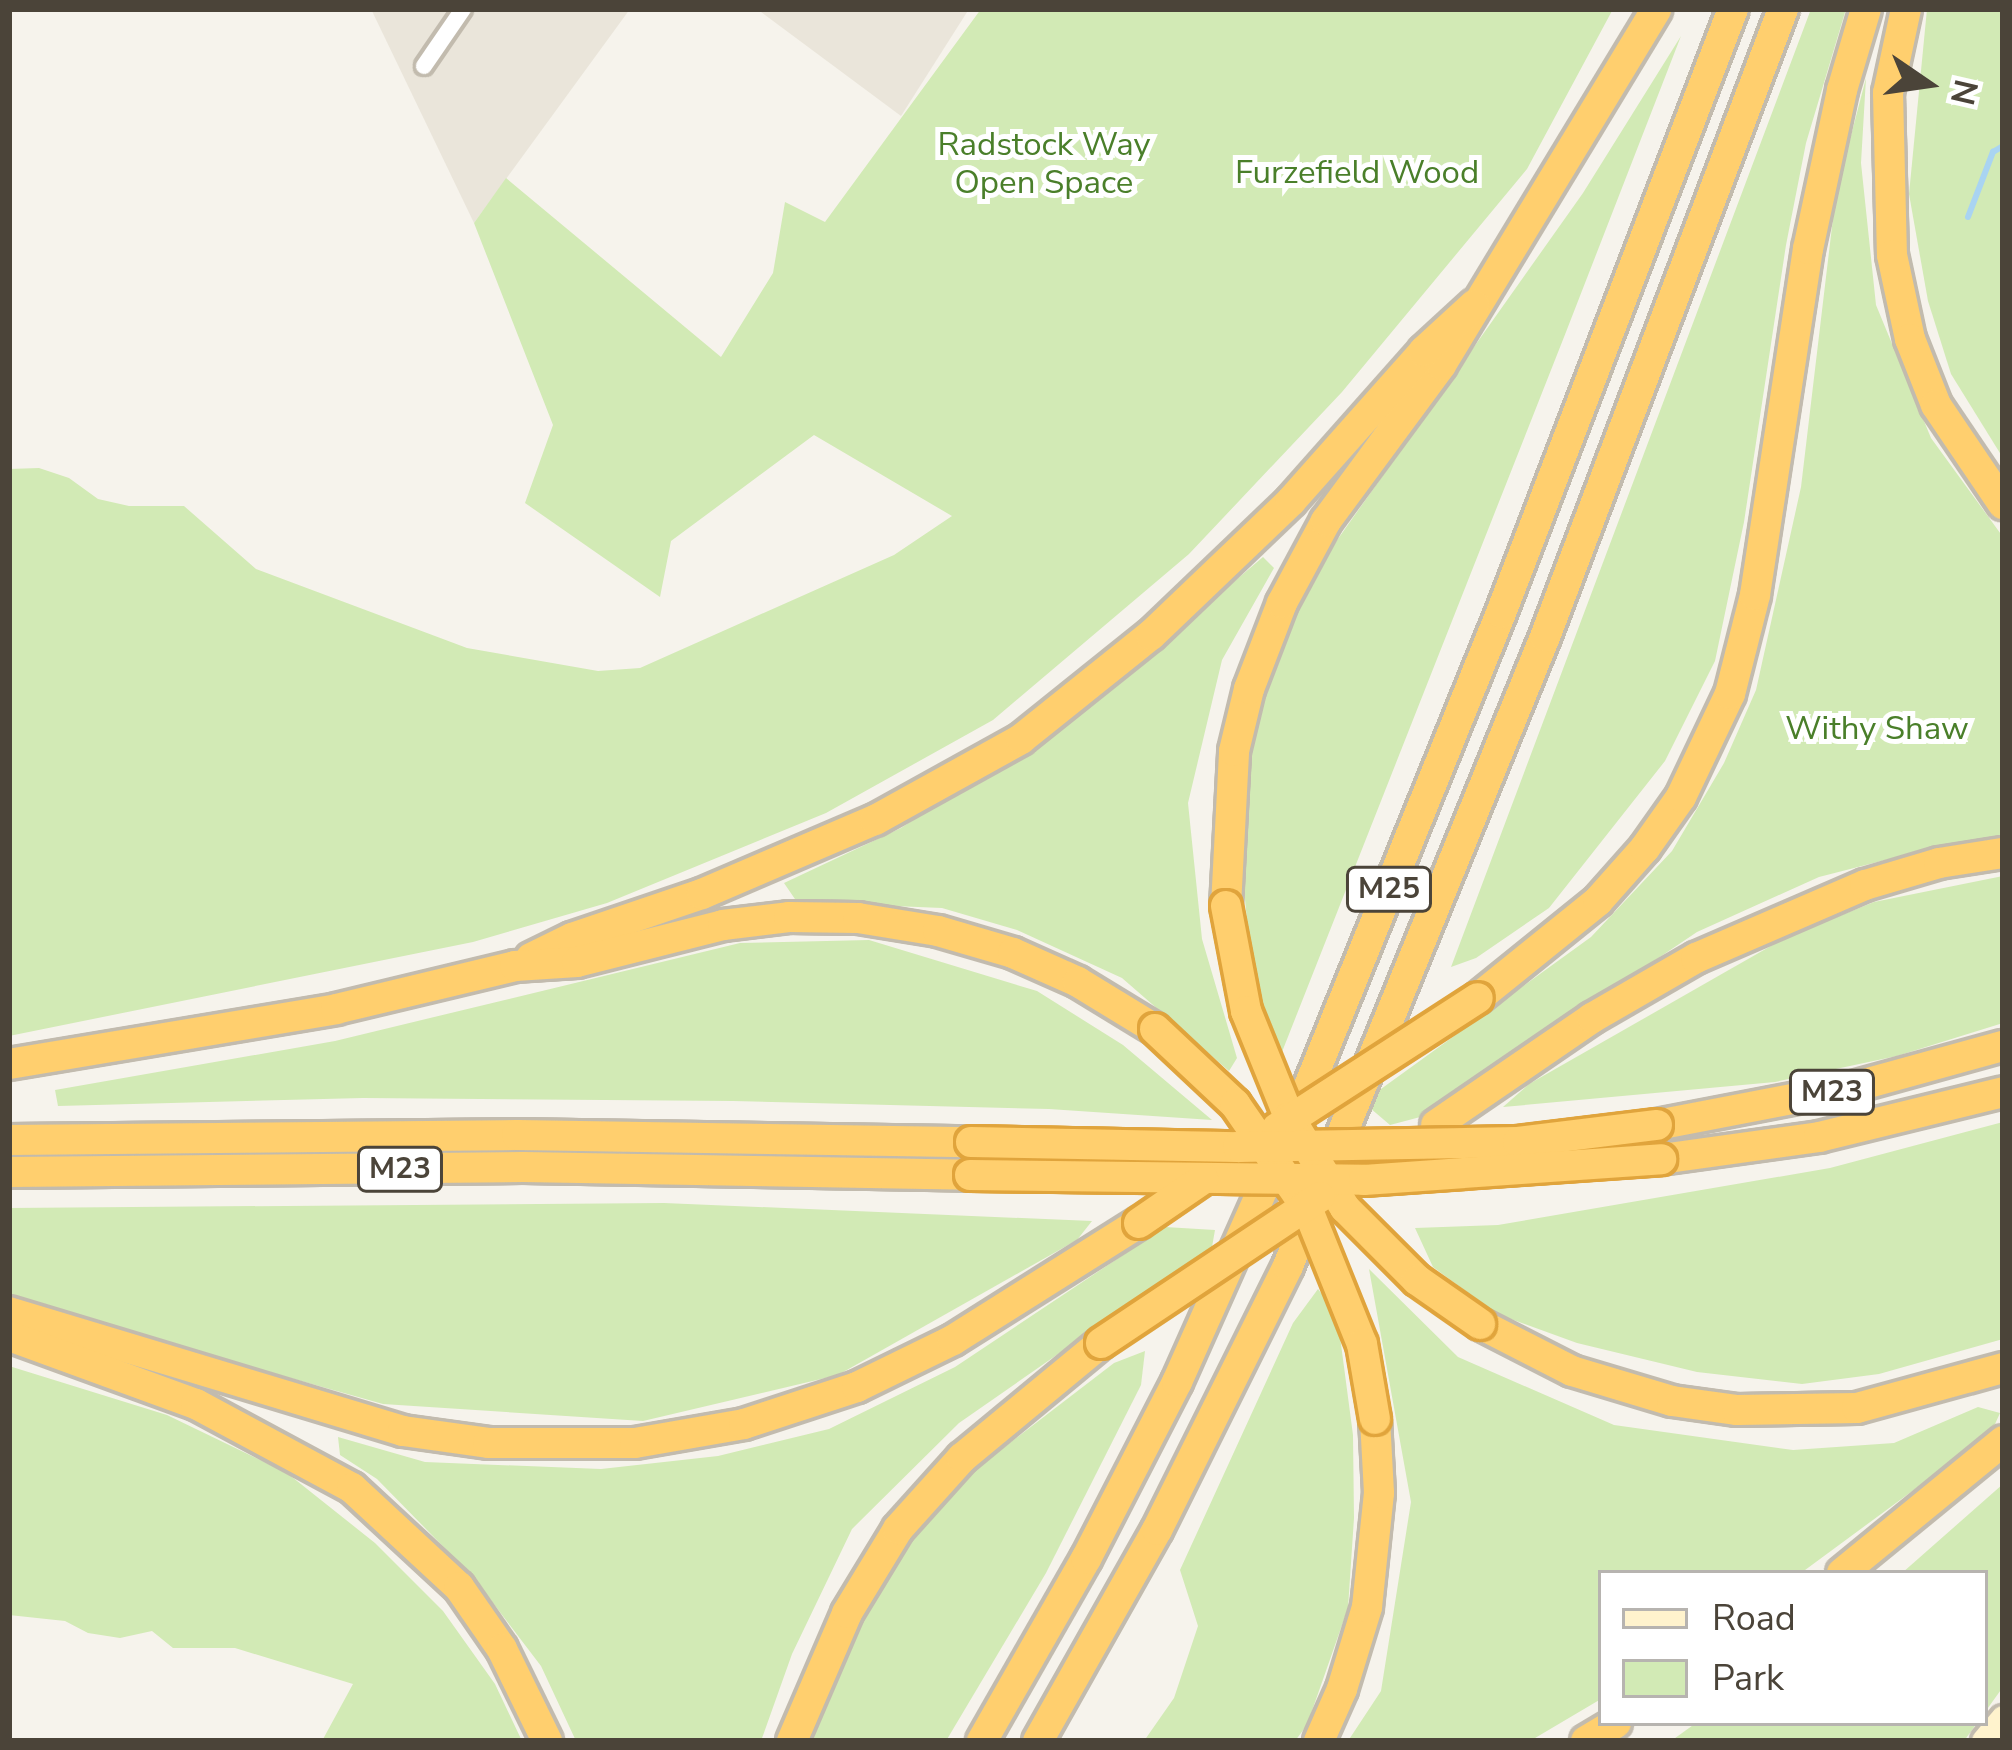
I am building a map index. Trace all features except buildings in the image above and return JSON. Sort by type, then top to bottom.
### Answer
[{"type":"highway","points":[[1658,9],[1441,364],[1326,520],[1282,603],[1249,689],[1234,752],[1226,906],[1246,1011],[1300,1135],[1345,1208],[1417,1280],[1480,1324],[1572,1371],[1672,1401],[1737,1410],[1858,1408],[2003,1369]]},
{"type":"highway","name":"M25","points":[[982,1741],[1150,1436],[1300,1107],[1523,556],[1733,9]]},
{"type":"highway","name":"M25","points":[[1038,1741],[1157,1530],[1288,1266],[1515,712],[1783,9]]},
{"type":"highway","points":[[9,1312],[403,1431],[488,1443],[635,1443],[744,1424],[857,1387],[953,1340],[1478,998],[1598,902],[1645,848],[1681,797],[1730,694],[1755,595],[1808,249],[1842,89],[1866,9]]},
{"type":"highway","points":[[1906,9],[1888,93],[1892,255],[1910,339],[1936,405],[2003,504]]},
{"type":"highway","points":[[515,966],[572,938],[703,894],[875,820],[1021,739],[1150,635],[1291,501],[1424,351],[1474,305]]},
{"type":"highway","points":[[792,1741],[847,1612],[898,1529],[962,1458],[1101,1343],[1592,1018],[1696,958],[1865,885],[1939,863],[2003,854]]},
{"type":"highway","points":[[9,1064],[336,1009],[515,966],[578,962],[723,925],[789,917],[858,918],[938,931],[1013,953],[1078,982],[1155,1029],[1235,1104],[1308,1210],[1362,1345],[1376,1419],[1379,1492],[1370,1589],[1342,1689],[1318,1741]]},
{"type":"highway","name":"M23","points":[[9,1140],[517,1135],[1238,1147],[1497,1142],[1657,1125],[1850,1088],[2003,1046]]},
{"type":"highway","name":"M23","points":[[9,1172],[545,1168],[1364,1180],[1661,1159],[1819,1137],[2003,1092]]},
{"type":"highway","points":[[9,1336],[196,1404],[352,1488],[458,1587],[502,1648],[548,1741]]},
{"type":"highway","points":[[1846,1570],[2003,1441]]},
{"type":"street","points":[[424,67],[463,9]]},
{"type":"street","points":[[1984,1741],[2003,1718]]},
{"type":"shaded area","points":[[371,9],[630,9],[474,223]]},
{"type":"shaded area","points":[[757,9],[969,9],[901,116]]},
{"type":"green space","points":[[981,9],[1613,9],[1527,169],[1342,392],[1189,554],[993,720],[826,813],[607,903],[473,942],[9,1036],[9,469],[39,468],[69,478],[98,499],[129,506],[184,506],[256,569],[467,648],[598,671],[640,668],[894,555],[952,516],[814,435],[671,541],[660,597],[525,503],[553,425],[474,223],[506,178],[721,357],[773,273],[785,202],[825,222]]},
{"type":"green space","points":[[1811,9],[1846,9],[1806,143],[1744,522],[1715,661],[1665,761],[1549,908],[1476,958],[1451,967]]},
{"type":"green space","points":[[1927,9],[2003,9],[2003,458],[1951,374],[1928,301],[1909,194]]},
{"type":"green space","points":[[1681,36],[1280,1057],[1254,995],[1241,857],[1249,751],[1278,647],[1323,560],[1583,193]]},
{"type":"green space","name":"Withy Shaw","points":[[1866,78],[1861,163],[1876,305],[1931,438],[2003,537],[2003,837],[1936,847],[1819,877],[1697,932],[1424,1116],[1390,1125],[1363,1102],[1591,937],[1672,851],[1724,763],[1756,690],[1801,487],[1836,193]]},
{"type":"green space","points":[[1263,557],[1274,568],[1222,660],[1188,803],[1202,939],[1237,1058],[1229,1071],[1122,978],[1017,930],[942,908],[797,902],[784,883],[901,828],[1096,699]]},
{"type":"green space","points":[[2003,876],[2003,1023],[1897,1056],[1775,1082],[1503,1107],[1529,1084],[1785,938],[1874,902]]},
{"type":"green space","points":[[869,940],[1037,991],[1123,1045],[1212,1120],[1049,1109],[733,1101],[363,1098],[58,1106],[55,1090],[335,1041],[740,943]]},
{"type":"green space","points":[[2003,1122],[2003,1339],[1879,1374],[1802,1384],[1697,1372],[1577,1343],[1497,1314],[1433,1267],[1415,1228],[1498,1225],[1830,1168]]},
{"type":"green space","points":[[664,1203],[1092,1221],[1077,1240],[838,1375],[643,1421],[383,1404],[9,1299],[9,1208]]},
{"type":"green space","points":[[1165,1227],[1215,1230],[1212,1247],[959,1423],[852,1529],[792,1654],[761,1741],[576,1741],[541,1666],[474,1578],[377,1479],[340,1455],[338,1437],[425,1462],[601,1469],[718,1456],[829,1429],[955,1367]]},
{"type":"green space","points":[[1369,1269],[1458,1357],[1614,1425],[1793,1450],[1894,1443],[1978,1407],[2000,1413],[1991,1433],[1805,1570],[1598,1570],[1598,1701],[1530,1741],[1348,1741],[1381,1691],[1411,1502]]},
{"type":"green space","points":[[1318,1289],[1337,1314],[1353,1435],[1354,1518],[1348,1608],[1307,1725],[1295,1741],[1144,1741],[1174,1698],[1198,1626],[1180,1570],[1293,1323]]},
{"type":"green space","points":[[1145,1351],[1141,1385],[1046,1573],[946,1741],[812,1741],[854,1633],[934,1501],[1114,1363]]},
{"type":"green space","points":[[9,1366],[167,1415],[287,1473],[375,1543],[443,1611],[495,1684],[522,1741],[322,1741],[353,1684],[235,1648],[173,1648],[152,1631],[120,1638],[88,1633],[65,1621],[9,1615]]},
{"type":"green space","points":[[2003,1484],[2003,1687],[1988,1708],[1988,1570],[1905,1570]]},
{"type":"green space","points":[[1692,1726],[1975,1726],[1964,1741],[1671,1741]]},
{"type":"waterway","points":[[1968,217],[1993,152],[2003,146]]},
{"type":"park label","name":"Radstock Way Open Space","points":[[1044,164]]},
{"type":"park label","name":"Furzefield Wood","points":[[1357,173]]}]
